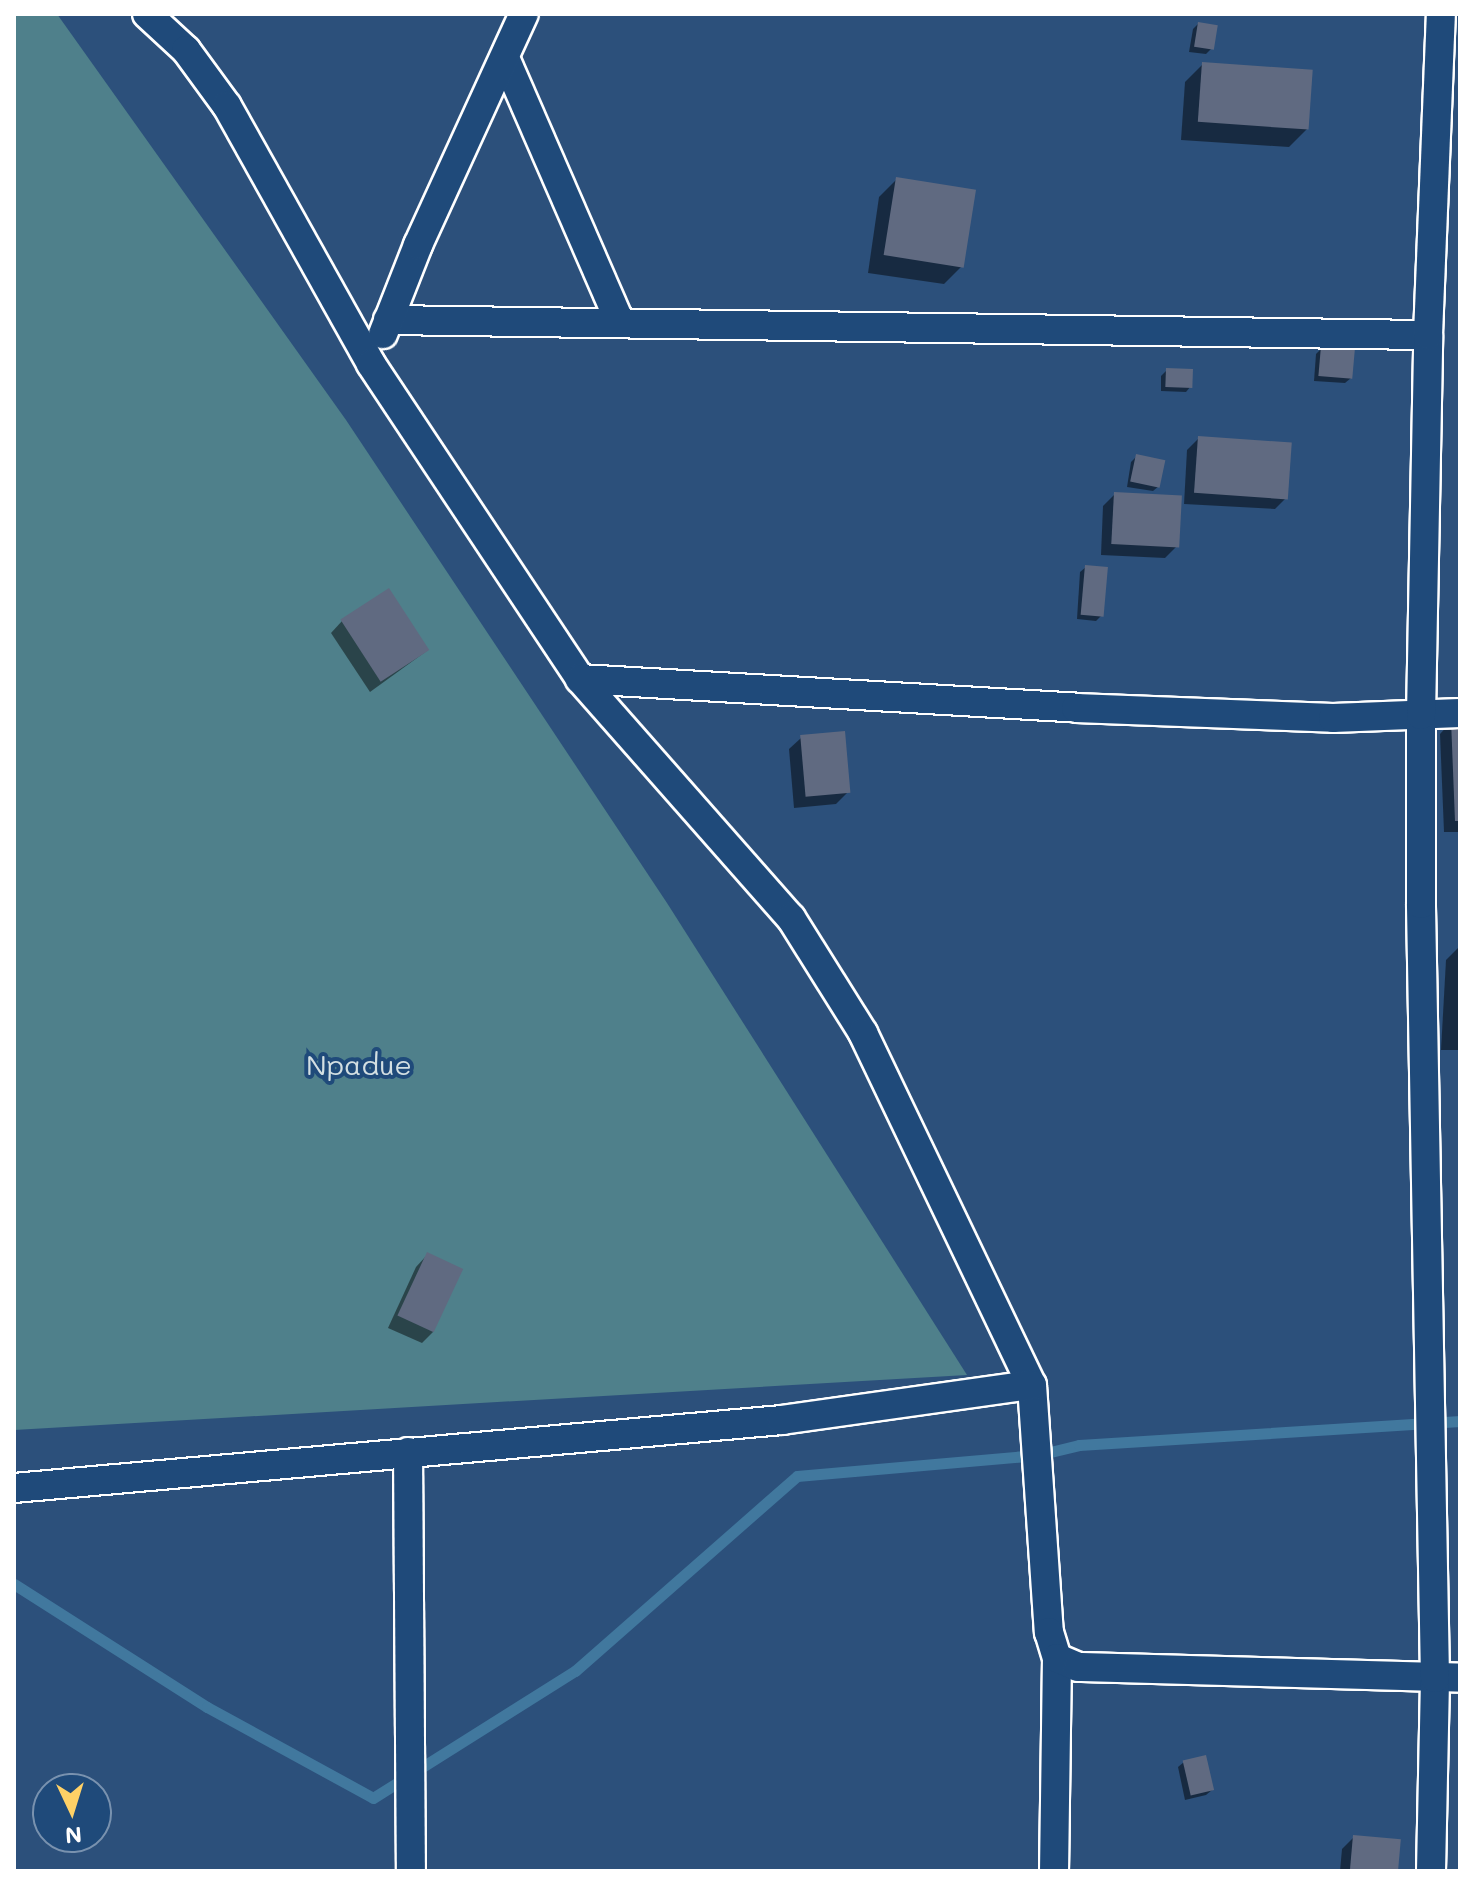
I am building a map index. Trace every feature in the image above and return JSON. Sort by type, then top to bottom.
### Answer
[{"type":"street","points":[[147,14],[186,50],[227,106],[371,364],[580,679],[791,918],[863,1033],[1032,1385],[1049,1632],[1057,1658],[1054,1871]]},
{"type":"street","points":[[371,364],[458,154],[524,14]]},
{"type":"street","points":[[1431,1871],[1448,1678],[1421,919],[1421,715],[1428,335],[1441,14]]},
{"type":"street","points":[[505,58],[620,322]]},
{"type":"street","points":[[388,320],[1428,335]]},
{"type":"street","points":[[580,679],[1076,708],[1333,718],[1460,713]]},
{"type":"street","points":[[14,1488],[782,1420],[1032,1385]]},
{"type":"street","points":[[408,1452],[411,1871]]},
{"type":"street","points":[[1057,1658],[1078,1667],[1448,1678]]},
{"type":"green space","name":"Npadue","points":[[14,14],[57,14],[346,420],[667,903],[967,1375],[14,1430]]},
{"type":"building","points":[[1198,22],[1218,25],[1214,50],[1194,47]]},
{"type":"building","points":[[1202,62],[1313,70],[1309,130],[1198,122]]},
{"type":"building","points":[[896,177],[976,190],[964,268],[884,255]]},
{"type":"building","points":[[1321,346],[1355,349],[1352,379],[1318,376]]},
{"type":"building","points":[[1166,368],[1193,369],[1192,388],[1165,387]]},
{"type":"building","points":[[1198,436],[1292,443],[1288,499],[1194,493]]},
{"type":"building","points":[[1136,454],[1165,460],[1160,488],[1130,481]]},
{"type":"building","points":[[1114,492],[1182,496],[1179,547],[1111,544]]},
{"type":"building","points":[[1085,565],[1108,567],[1104,617],[1081,615]]},
{"type":"building","points":[[389,588],[429,650],[381,682],[340,620]]},
{"type":"building","points":[[1451,720],[1460,720],[1460,821],[1455,821]]},
{"type":"building","points":[[845,731],[850,793],[806,797],[800,735]]},
{"type":"building","points":[[427,1252],[463,1269],[434,1332],[397,1315]]},
{"type":"building","points":[[1206,1755],[1214,1790],[1191,1795],[1183,1760]]},
{"type":"building","points":[[1353,1835],[1401,1839],[1398,1871],[1350,1871]]},
{"type":"waterway","points":[[14,1584],[207,1707],[373,1798],[575,1671],[797,1476],[1038,1455],[1079,1445],[1460,1421]]}]
